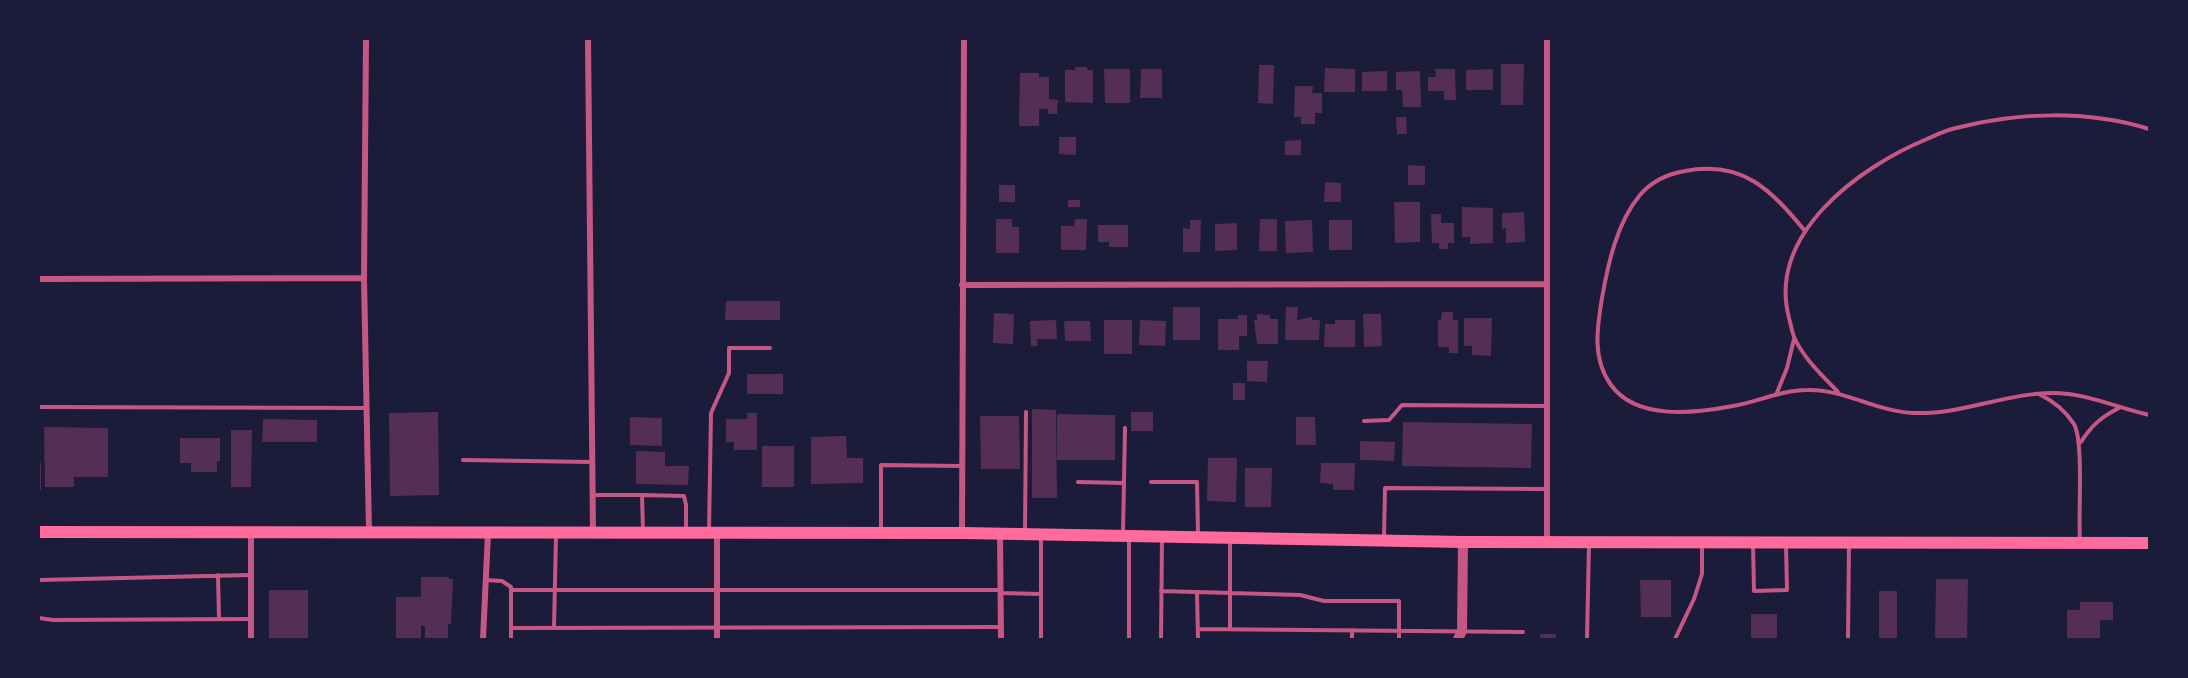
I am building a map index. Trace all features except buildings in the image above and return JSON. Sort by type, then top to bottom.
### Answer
[{"type":"main road","points":[[39,532],[962,533],[1547,543],[2149,543]]},
{"type":"street","points":[[366,39],[364,278],[369,532]]},
{"type":"street","points":[[588,39],[593,532]]},
{"type":"street","points":[[962,533],[964,39]]},
{"type":"street","points":[[1546,39],[1547,543]]},
{"type":"street","points":[[39,279],[364,278]]},
{"type":"street","points":[[962,285],[1546,284]]},
{"type":"street","points":[[251,532],[251,639]]},
{"type":"street","points":[[713,532],[717,590],[717,639]]},
{"type":"street","points":[[483,639],[488,533]]},
{"type":"street","points":[[1000,534],[1000,639]]},
{"type":"street","points":[[1462,636],[1463,542]]},
{"type":"lane","points":[[1838,392],[1811,363],[1795,339],[1787,309],[1786,283],[1792,259],[1805,231],[1825,206],[1855,179],[1912,145],[1953,128],[1993,120],[2071,116],[2109,119],[2149,129]]},
{"type":"lane","points":[[1805,231],[1775,196],[1758,182],[1741,173],[1708,168],[1678,172],[1653,182],[1640,195],[1620,231],[1606,275],[1596,334],[1603,371],[1611,387],[1638,405],[1655,410],[1677,411],[1732,406],[1805,390],[1838,392],[1877,407],[1914,413],[1935,412],[2038,393],[2077,395],[2149,415]]},
{"type":"lane","points":[[1776,396],[1795,339]]},
{"type":"lane","points":[[713,532],[711,413],[729,373],[729,348],[770,348]]},
{"type":"lane","points":[[2038,393],[2057,403],[2074,425],[2080,443],[2080,543]]},
{"type":"lane","points":[[1364,421],[1389,420],[1402,405],[1546,406]]},
{"type":"lane","points":[[39,407],[365,408]]},
{"type":"lane","points":[[2080,443],[2089,428],[2105,415],[2120,408]]},
{"type":"lane","points":[[1025,534],[1026,412]]},
{"type":"lane","points":[[1125,428],[1124,483],[1129,639]]},
{"type":"lane","points":[[463,460],[593,462]]},
{"type":"lane","points":[[881,533],[881,465],[962,466]]},
{"type":"lane","points":[[1077,482],[1124,483]]},
{"type":"lane","points":[[1151,483],[1197,482],[1198,538]]},
{"type":"lane","points":[[1384,541],[1385,488],[1547,489]]},
{"type":"lane","points":[[593,495],[684,496],[686,532]]},
{"type":"lane","points":[[642,495],[643,532]]},
{"type":"lane","points":[[554,628],[556,532]]},
{"type":"lane","points":[[1041,535],[1041,639]]},
{"type":"lane","points":[[1161,639],[1162,537]]},
{"type":"lane","points":[[1230,538],[1230,629]]},
{"type":"lane","points":[[1587,639],[1590,543]]},
{"type":"lane","points":[[1675,639],[1694,599],[1702,574],[1702,543]]},
{"type":"lane","points":[[1752,543],[1754,591],[1786,590],[1786,543]]},
{"type":"lane","points":[[1848,639],[1849,543]]},
{"type":"lane","points":[[218,575],[219,619]]},
{"type":"lane","points":[[39,580],[251,575]]},
{"type":"lane","points":[[486,580],[502,581],[511,587],[511,639]]},
{"type":"lane","points":[[511,590],[1041,594]]},
{"type":"lane","points":[[1161,591],[1300,595],[1324,601],[1399,601],[1399,639]]},
{"type":"lane","points":[[1197,592],[1198,639]]},
{"type":"lane","points":[[39,618],[53,620],[251,619]]},
{"type":"lane","points":[[511,628],[1000,627]]},
{"type":"lane","points":[[1198,630],[1399,631],[1462,636],[1522,632]]},
{"type":"lane","points":[[1352,630],[1352,639]]}]
